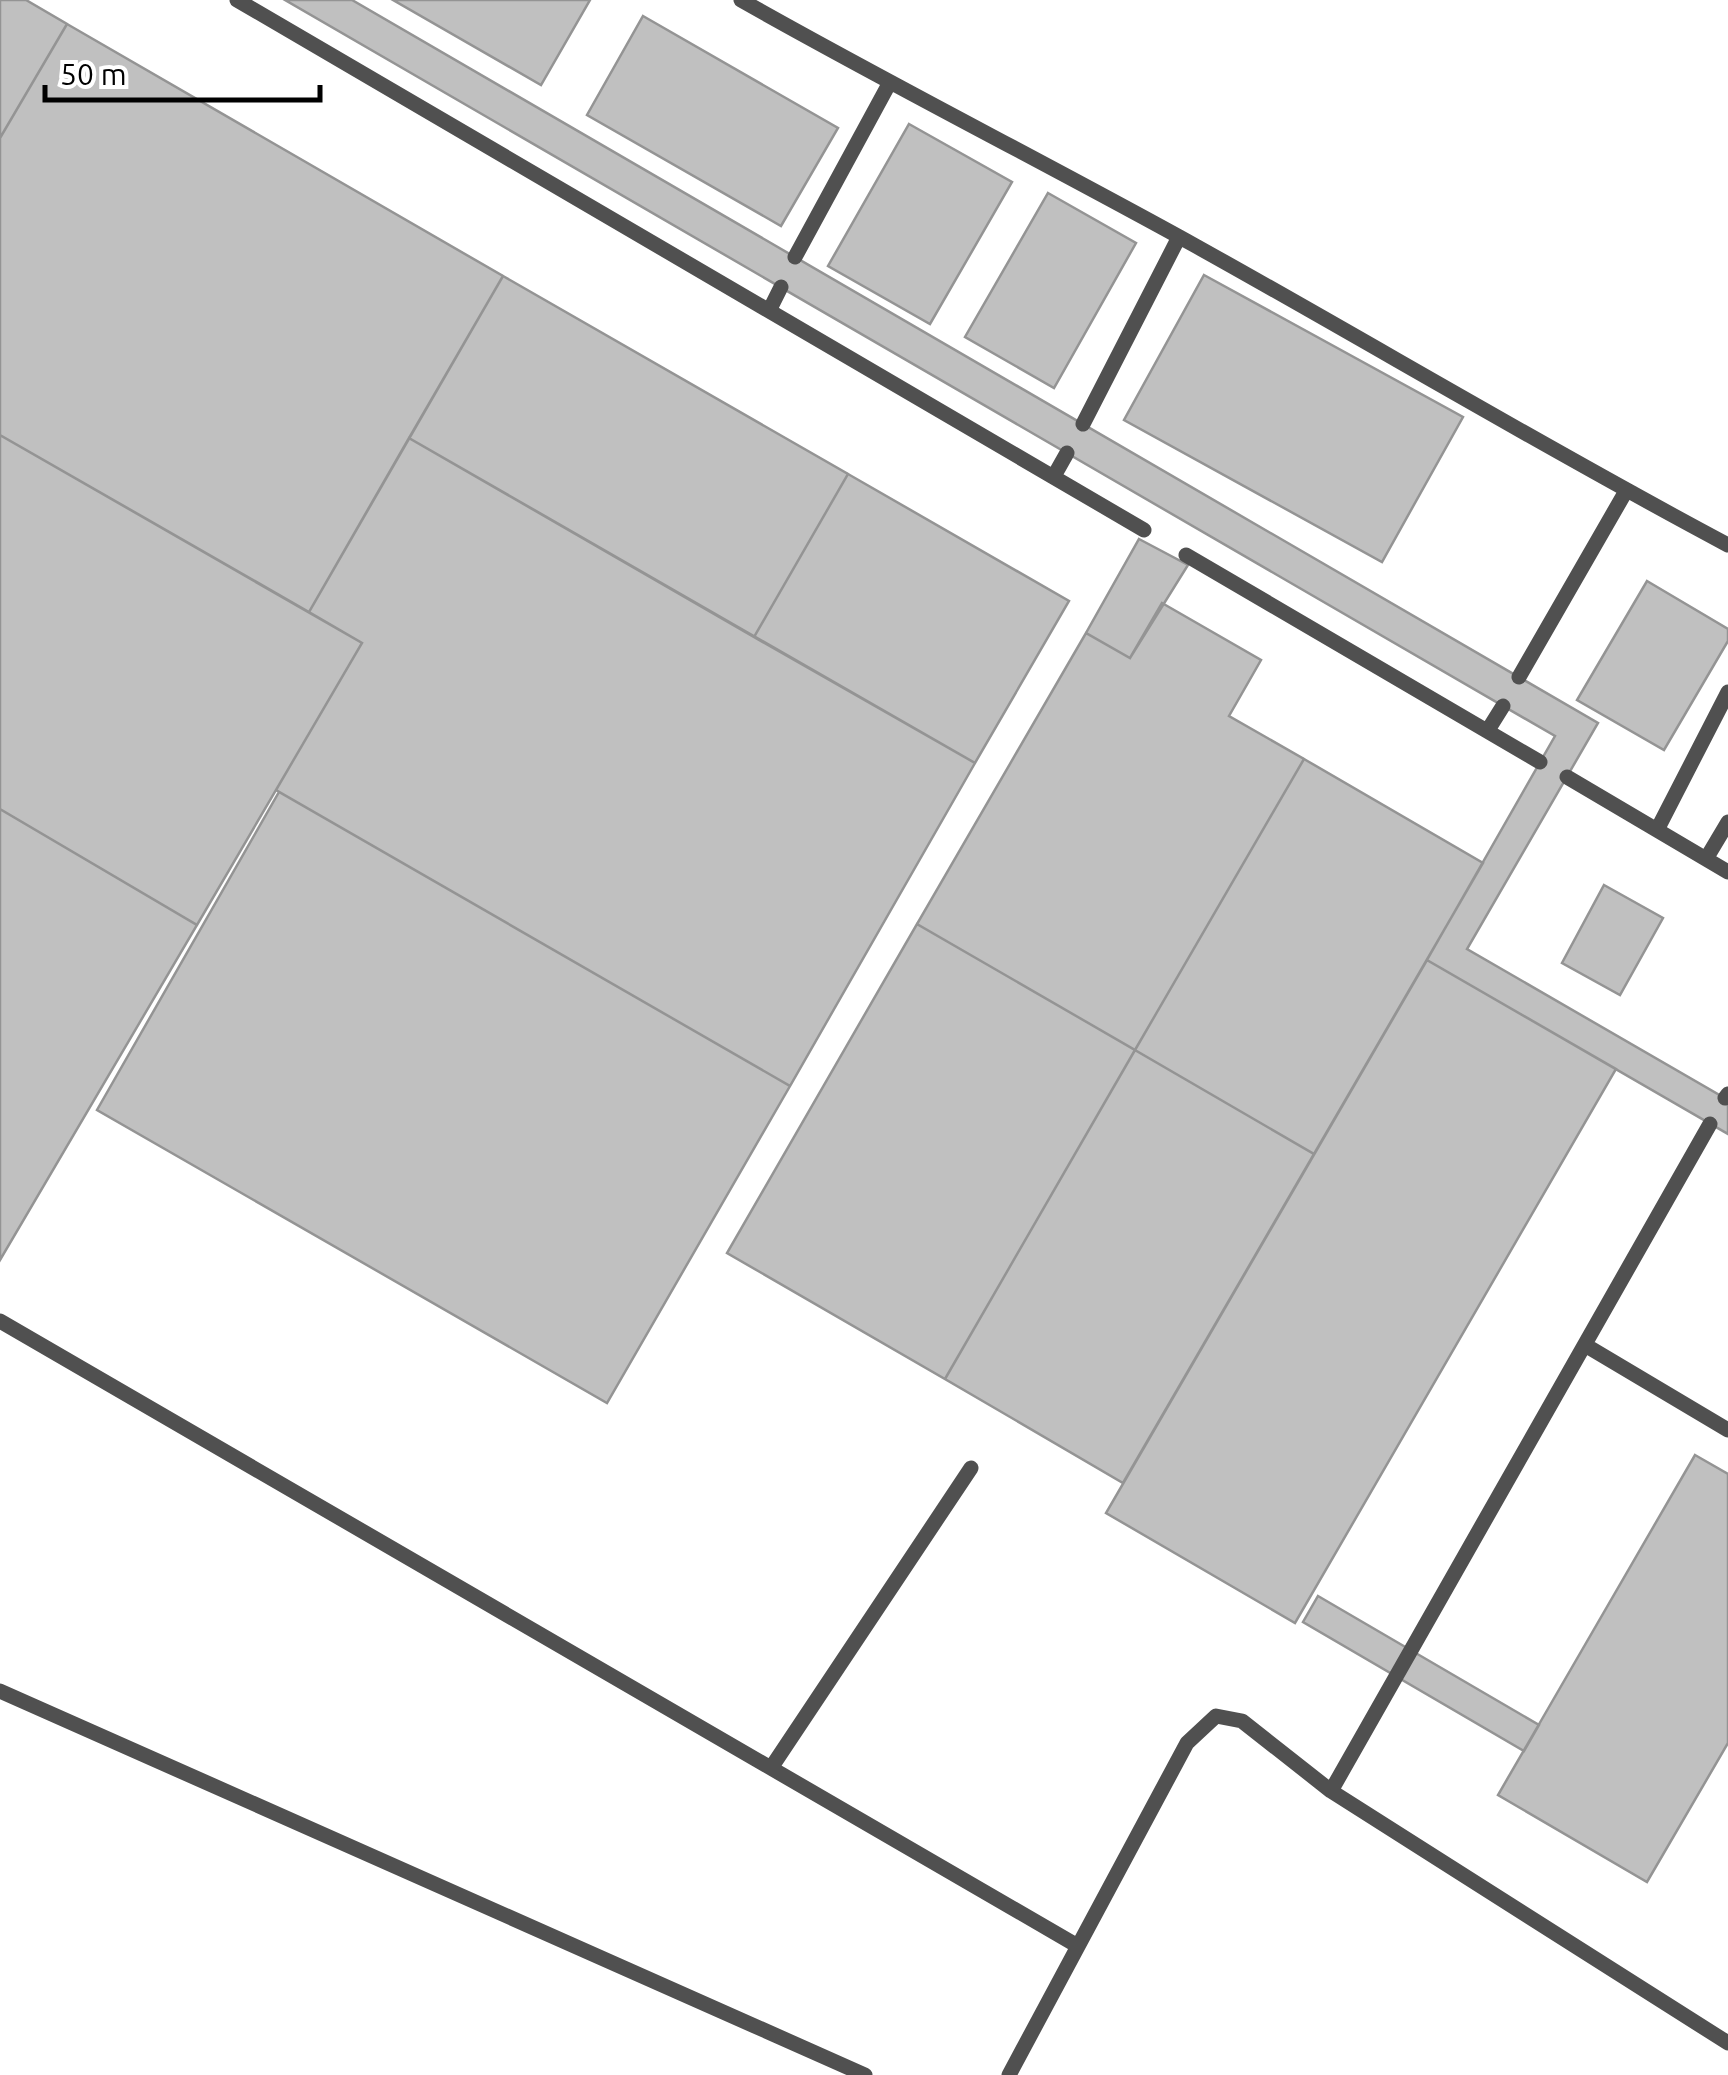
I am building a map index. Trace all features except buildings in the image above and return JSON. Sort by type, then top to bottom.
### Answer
[{"type":"lane","points":[[237,0],[1144,530]]},
{"type":"lane","points":[[742,0],[889,84],[1179,237],[1728,545]]},
{"type":"lane","points":[[795,257],[889,84]]},
{"type":"lane","points":[[1082,424],[1179,237]]},
{"type":"lane","points":[[770,309],[781,287]]},
{"type":"lane","points":[[1054,476],[1066,453]]},
{"type":"lane","points":[[1519,677],[1626,491]]},
{"type":"lane","points":[[1186,555],[1540,762]]},
{"type":"lane","points":[[1657,830],[1728,692]]},
{"type":"lane","points":[[1488,730],[1503,706]]},
{"type":"lane","points":[[1567,777],[1728,872]]},
{"type":"lane","points":[[1706,859],[1728,822]]},
{"type":"lane","points":[[1331,1791],[1710,1124]]},
{"type":"lane","points":[[0,1321],[1076,1945]]},
{"type":"lane","points":[[1585,1345],[1728,1430]]},
{"type":"lane","points":[[771,1768],[970,1468]]},
{"type":"lane","points":[[0,1691],[865,2075]]},
{"type":"lane","points":[[1009,2075],[1187,1743],[1216,1716],[1242,1721],[1331,1791],[1728,2043]]}]
